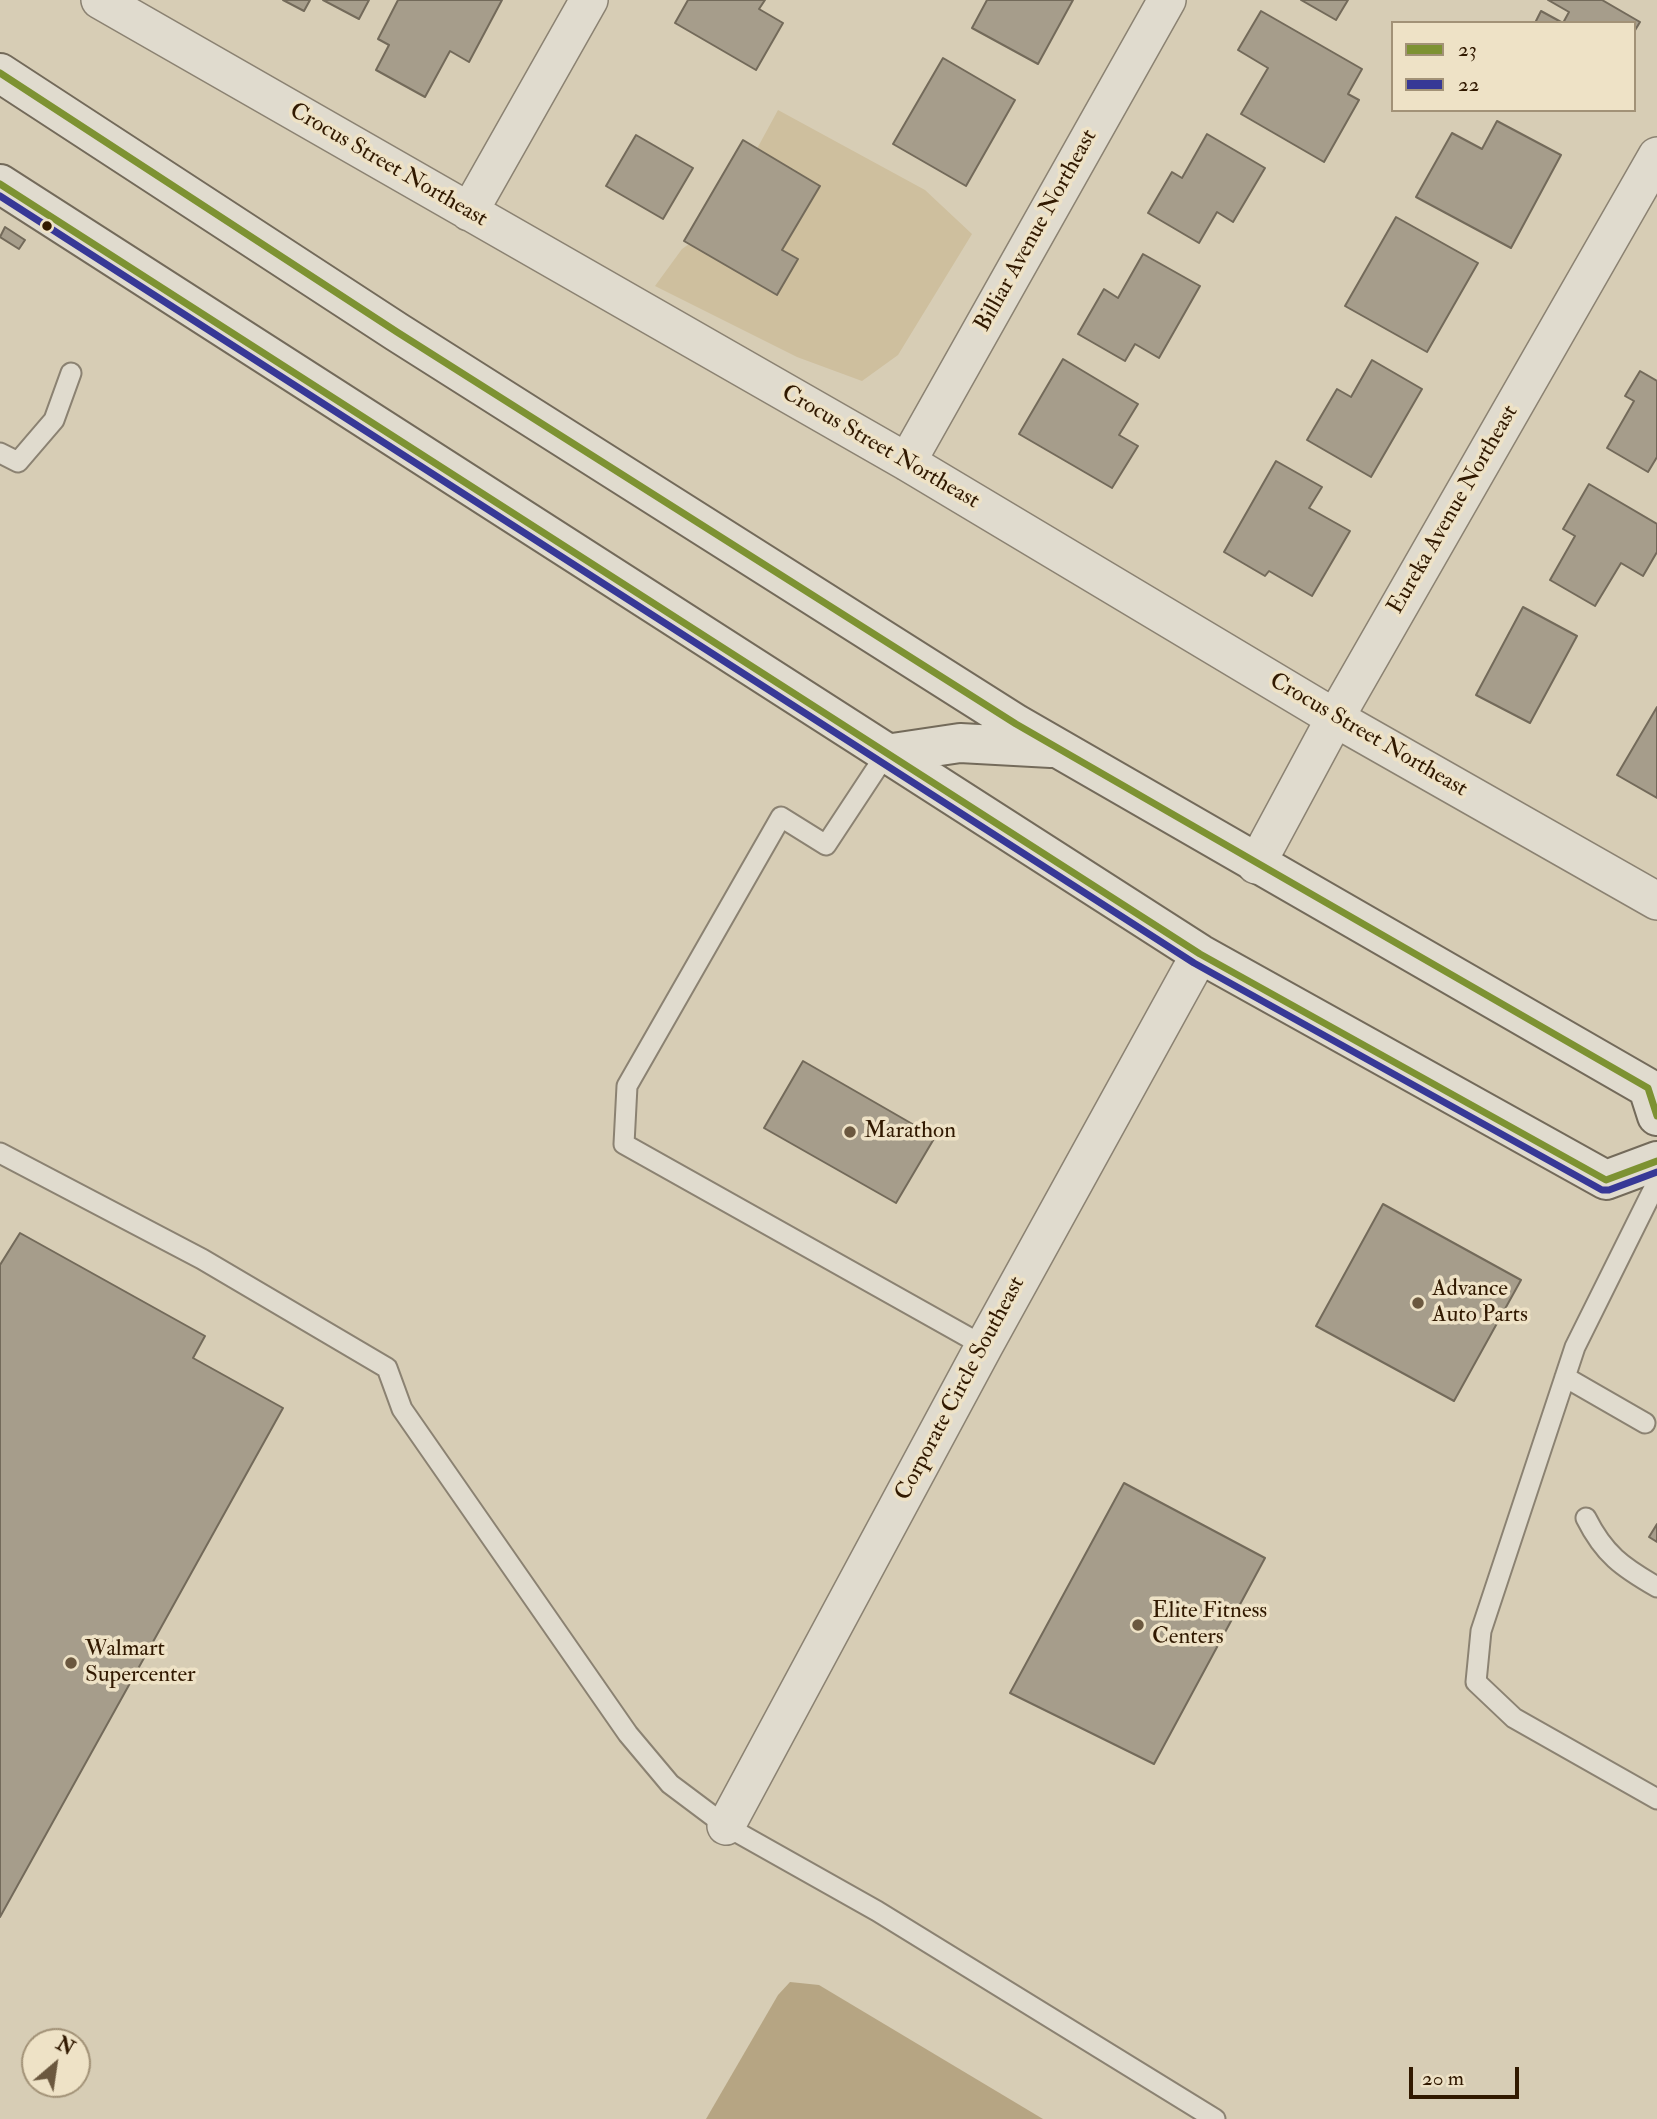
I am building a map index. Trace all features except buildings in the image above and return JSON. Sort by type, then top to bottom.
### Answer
[{"type":"main road","points":[[0,73],[397,332],[1057,748],[1256,865],[1648,1088],[1657,1116]]},
{"type":"main road","points":[[0,184],[1200,954],[1606,1180],[1657,1161]]},
{"type":"main road","points":[[886,754],[960,744],[1057,748]]},
{"type":"street","name":"Crocus Street Northeast","points":[[100,0],[907,462],[1335,718],[1657,901]]},
{"type":"street","points":[[468,212],[589,0]]},
{"type":"street","name":"Billiar Avenue Northeast","points":[[907,462],[1167,0]]},
{"type":"street","name":"Eureka Avenue Northeast","points":[[1256,865],[1335,718],[1657,156]]},
{"type":"street","name":"Corporate Circle Southeast","points":[[726,1826],[984,1346],[1200,954]]},
{"type":"lane","points":[[0,453],[18,462],[54,420],[71,373]]},
{"type":"lane","points":[[886,754],[826,845],[781,817],[627,1086],[624,1144],[984,1346]]},
{"type":"lane","points":[[0,1153],[202,1259],[387,1368],[402,1409],[628,1734],[670,1784],[726,1826],[877,1911],[1215,2119]]},
{"type":"lane","points":[[1657,1182],[1575,1347],[1481,1631],[1476,1682],[1514,1718],[1657,1799]]},
{"type":"lane","points":[[1565,1377],[1645,1423]]},
{"type":"lane","points":[[1586,1518],[1600,1546],[1628,1571],[1657,1587]]},
{"type":"shaded area","points":[[778,110],[925,190],[972,234],[898,355],[862,381],[797,357],[655,286],[682,249],[715,226]]},
{"type":"shaded area","points":[[790,1982],[819,1985],[1043,2119],[706,2119],[778,1995]]},
{"type":"transit line","name":"23","points":[[0,73],[397,332],[1016,724],[1648,1088],[1657,1116]]},
{"type":"transit line","name":"23","points":[[0,184],[1200,954],[1606,1180],[1657,1161]]},
{"type":"transit line","name":"22","points":[[0,196],[1194,963],[1602,1190],[1609,1190],[1657,1172]]},
{"type":"place","name":"Marathon","points":[[850,1132]]},
{"type":"place","name":"Advance Auto Parts","points":[[1418,1303]]},
{"type":"place","name":"Elite Fitness Centers","points":[[1138,1625]]},
{"type":"place","name":"Walmart Supercenter","points":[[71,1663]]}]
